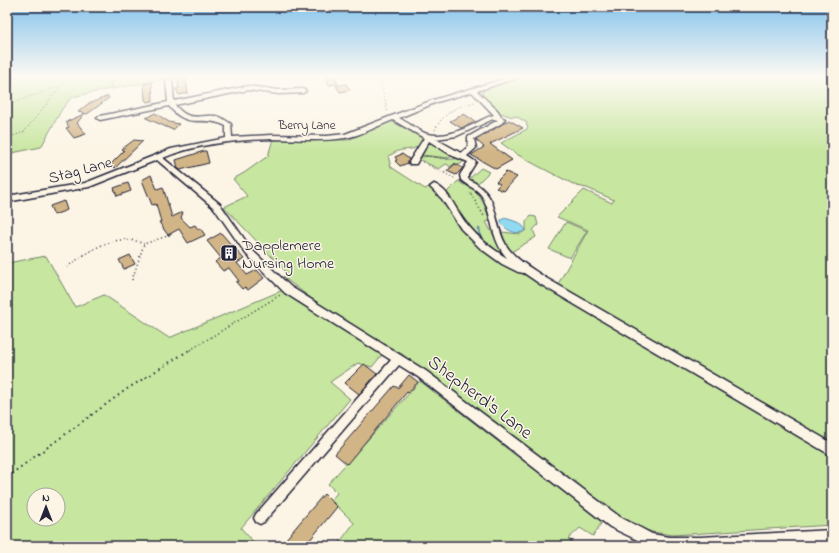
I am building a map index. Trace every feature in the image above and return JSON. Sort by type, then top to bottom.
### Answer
[{"type":"street","points":[[100,118],[111,113],[182,102]]},
{"type":"street","name":"Berry Lane","points":[[158,157],[174,151],[229,139],[271,137],[327,138],[346,136],[433,102]]},
{"type":"street","points":[[460,156],[472,148],[470,138],[500,122],[502,119],[498,117],[496,112],[484,102]]},
{"type":"street","points":[[172,104],[178,114],[191,119],[218,119],[229,125],[229,139]]},
{"type":"street","points":[[425,135],[444,138],[454,136],[492,117],[498,117]]},
{"type":"street","points":[[391,118],[446,146],[460,156],[470,159],[472,162],[464,175],[465,180],[482,191],[493,209],[494,219],[503,247],[514,260],[543,281]]},
{"type":"street","points":[[414,160],[425,135]]},
{"type":"street","name":"Stag Lane","points":[[7,199],[86,185],[158,157]]},
{"type":"street","name":"Shepherd's Lane","points":[[158,157],[217,206],[249,252],[288,290],[422,374],[615,522],[651,540],[669,544],[700,544],[832,536]]},
{"type":"street","points":[[434,187],[444,195],[463,226],[504,262],[543,281],[832,450]]},
{"type":"street","points":[[260,518],[398,359]]},
{"type":"path","points":[[7,138],[24,132],[48,102]]},
{"type":"path","points":[[386,102],[391,118]]},
{"type":"path","points":[[425,135],[435,130],[447,112],[476,102]]},
{"type":"path","points":[[414,160],[426,156],[450,159],[460,156]]},
{"type":"path","points":[[414,160],[457,180]]},
{"type":"path","points":[[444,173],[455,163],[459,165]]},
{"type":"path","points":[[468,188],[484,216]]},
{"type":"path","points":[[132,280],[138,258],[144,244],[170,235]]},
{"type":"path","points":[[66,267],[82,255],[116,240],[136,239],[144,244]]},
{"type":"path","points":[[7,477],[127,389],[288,290]]},
{"type":"green space","points":[[7,102],[68,102],[62,109],[41,147],[7,154]]},
{"type":"green space","points":[[489,102],[832,102],[832,446],[557,286],[588,230],[557,217],[584,190],[612,203],[614,200],[587,188],[577,186],[518,155],[501,143],[527,129],[528,127],[526,125],[527,123],[516,116],[513,117],[500,113],[497,108]]},
{"type":"green space","points":[[391,121],[423,138],[419,146],[413,149],[398,151],[388,156],[391,167],[425,189],[429,187],[440,193],[459,228],[478,246],[499,261],[545,285],[832,454],[832,525],[673,535],[652,532],[625,522],[453,396],[402,354],[332,314],[283,277],[289,275],[224,207],[247,196],[233,179],[268,156],[273,139],[348,140]]},
{"type":"green space","points":[[433,142],[454,155],[449,158],[420,155],[428,143]]},
{"type":"green space","points":[[431,156],[455,159],[457,156],[467,159],[459,165],[455,163],[451,167],[446,164],[439,169],[418,159]]},
{"type":"green space","points":[[481,168],[489,172],[478,183],[469,179]]},
{"type":"green space","points":[[458,181],[464,185],[467,184],[479,196],[490,221],[486,222],[498,243],[502,237],[502,232],[520,234],[526,230],[526,222],[531,216],[536,217],[538,225],[533,230],[536,237],[503,257],[478,236],[453,203],[447,192]]},
{"type":"green space","points":[[566,222],[587,231],[570,258],[549,249]]},
{"type":"green space","points":[[46,256],[75,307],[104,295],[169,338],[283,290],[382,355],[372,367],[358,363],[330,382],[350,399],[241,528],[257,546],[7,546],[7,263]]},
{"type":"green space","points":[[420,381],[602,522],[593,536],[580,528],[568,539],[572,541],[569,546],[337,546],[354,523],[331,500],[337,493],[328,484]]},
{"type":"water","points":[[505,218],[520,223],[526,230],[519,233],[512,232],[501,223],[501,220]]},
{"type":"building","points":[[93,102],[104,102],[87,114],[78,112]]},
{"type":"building","points":[[155,113],[169,122],[179,124],[173,130],[146,118]]},
{"type":"building","points":[[84,114],[77,123],[86,134],[74,138],[66,128],[69,127],[66,122]]},
{"type":"building","points":[[464,114],[476,122],[461,128],[450,121]]},
{"type":"building","points":[[509,120],[523,128],[490,144],[512,160],[496,169],[471,155],[484,147],[476,140]]},
{"type":"building","points":[[134,140],[143,141],[115,168],[111,164],[124,151],[122,149]]},
{"type":"building","points":[[206,151],[209,163],[180,170],[178,168],[176,160]]},
{"type":"building","points":[[402,154],[409,159],[408,163],[400,166],[395,161],[397,160],[395,157]]},
{"type":"building","points":[[455,164],[463,168],[456,175],[447,171]]},
{"type":"building","points":[[506,172],[517,177],[504,191],[496,188],[500,184],[496,182]]},
{"type":"building","points":[[151,175],[157,189],[163,187],[172,217],[183,212],[181,218],[190,227],[195,225],[198,229],[200,228],[205,235],[188,243],[179,229],[168,235],[159,222],[161,222],[156,204],[152,205],[142,180]]},
{"type":"building","points":[[128,183],[131,191],[117,196],[114,188]]},
{"type":"building","points":[[64,201],[67,210],[54,215],[50,206]]},
{"type":"building","points":[[221,233],[244,259],[237,263],[247,275],[257,270],[264,278],[248,290],[245,287],[242,289],[236,282],[239,281],[229,268],[223,271],[215,262],[221,258],[207,241]]},
{"type":"building","points":[[130,255],[135,264],[124,269],[119,260]]},
{"type":"building","points":[[364,364],[377,374],[359,394],[345,383]]},
{"type":"building","points":[[409,375],[418,382],[408,393],[407,392],[347,464],[335,454],[394,386],[398,388]]},
{"type":"building","points":[[324,494],[337,507],[305,546],[280,546]]},
{"type":"waterway","points":[[479,229],[481,240]]},
{"type":"place","name":"Dapplemere Nursing Home","points":[[229,253]]}]
